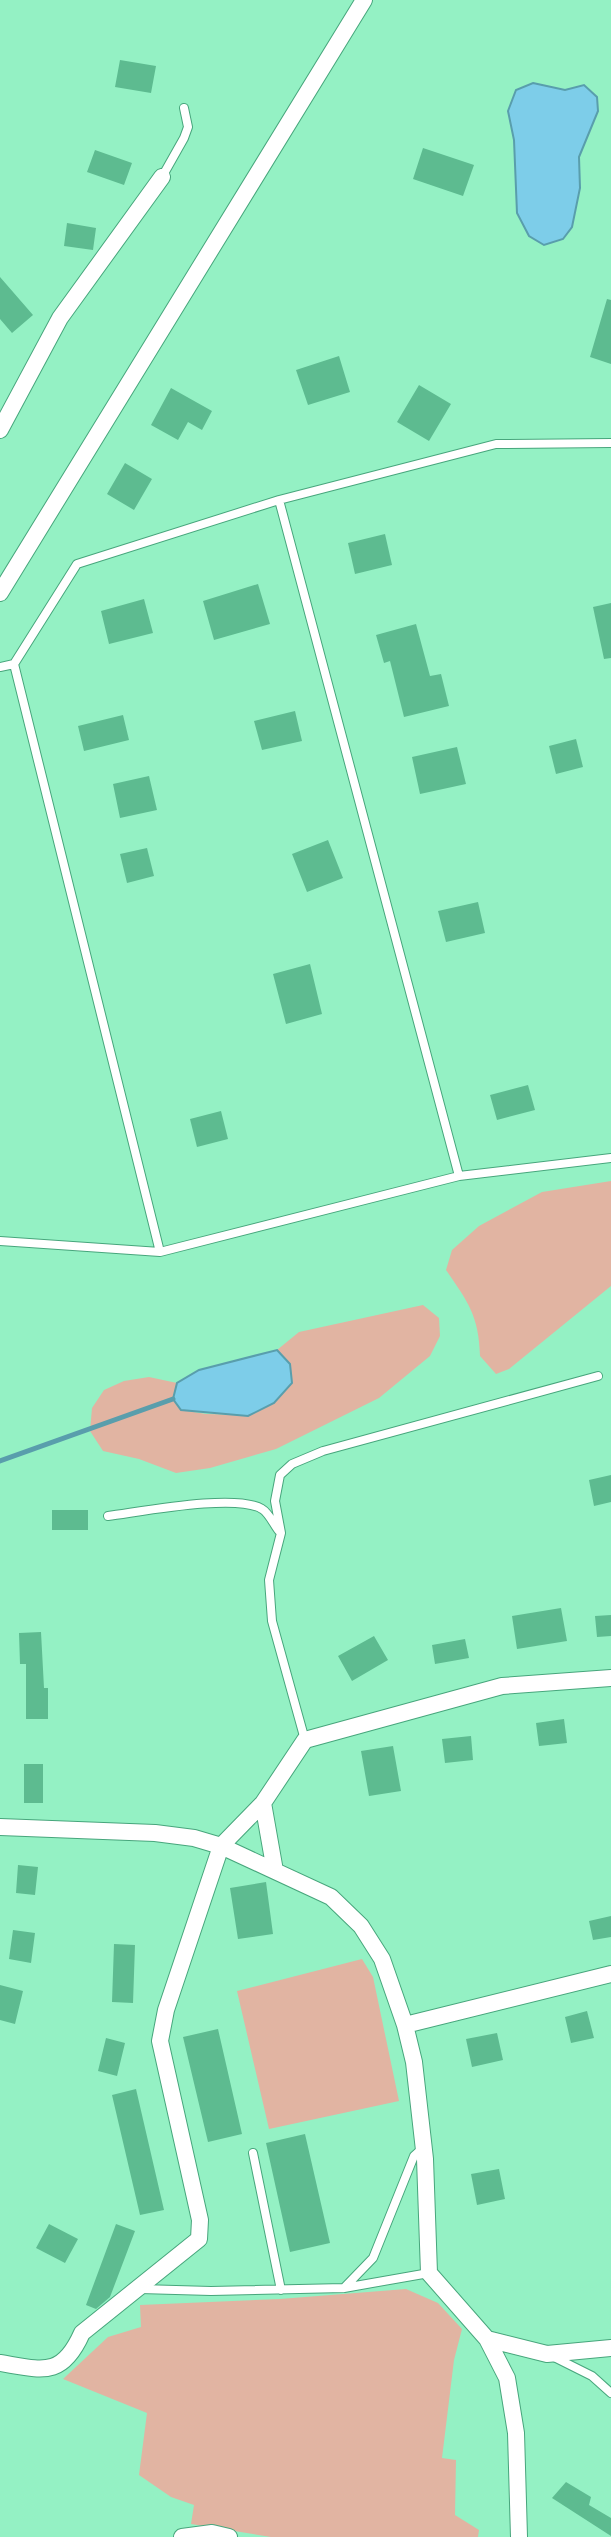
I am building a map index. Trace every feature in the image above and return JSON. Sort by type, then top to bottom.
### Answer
[{"type":"street","points":[[0,593],[364,0]]},
{"type":"street","points":[[0,430],[60,318],[162,177]]},
{"type":"street","points":[[0,2363],[53,2369],[66,2361],[82,2333],[200,2239],[200,2220],[160,2041],[166,2011],[221,1846],[263,1802],[305,1740],[502,1686],[611,1678]]},
{"type":"street","points":[[263,1802],[275,1871]]},
{"type":"street","points":[[0,1826],[155,1833],[194,1838],[221,1846],[331,1897],[361,1926],[382,1959],[405,2025],[414,2062],[424,2147],[429,2273],[487,2339],[507,2378],[516,2433],[519,2537]]},
{"type":"street","points":[[405,2025],[611,1974]]},
{"type":"street","points":[[487,2339],[547,2354],[611,2348]]},
{"type":"street","points":[[182,2537],[212,2533],[229,2537]]},
{"type":"lane","points":[[162,177],[188,127],[184,108]]},
{"type":"lane","points":[[0,667],[13,664],[77,564],[279,500],[496,444],[611,443]]},
{"type":"lane","points":[[279,500],[459,1176]]},
{"type":"lane","points":[[13,664],[160,1252]]},
{"type":"lane","points":[[0,1241],[160,1252],[459,1176],[611,1158]]},
{"type":"lane","points":[[305,1740],[272,1621],[269,1580],[281,1534],[275,1501],[280,1475],[292,1464],[323,1451],[598,1376]]},
{"type":"lane","points":[[108,1516],[221,1503],[244,1505],[263,1509],[281,1534]]},
{"type":"lane","points":[[344,2288],[373,2258],[414,2156],[424,2147]]},
{"type":"lane","points":[[253,2153],[281,2290]]},
{"type":"lane","points":[[138,2289],[344,2288],[429,2273]]},
{"type":"lane","points":[[547,2354],[592,2376],[611,2393]]},
{"type":"shaded area","points":[[611,1181],[611,1286],[509,1369],[496,1374],[480,1356],[475,1320],[446,1270],[452,1250],[479,1226],[542,1192]]},
{"type":"shaded area","points":[[423,1305],[439,1318],[440,1336],[430,1356],[379,1398],[276,1449],[210,1468],[176,1473],[139,1459],[103,1451],[90,1431],[92,1408],[104,1390],[124,1381],[149,1377],[177,1383],[173,1399],[181,1410],[206,1414],[248,1415],[290,1364],[277,1350],[299,1332]]},
{"type":"shaded area","points":[[362,1959],[373,1977],[399,2101],[269,2129],[237,1991]]},
{"type":"shaded area","points":[[406,2289],[438,2303],[462,2329],[454,2360],[442,2458],[456,2460],[455,2515],[479,2530],[478,2537],[271,2537],[191,2524],[194,2505],[171,2497],[139,2475],[147,2413],[63,2379],[108,2337],[141,2327],[140,2305],[280,2299]]},
{"type":"water","points":[[533,83],[565,90],[584,85],[597,97],[598,111],[579,157],[580,188],[572,227],[563,239],[544,245],[529,236],[517,213],[514,140],[508,111],[516,90]]},
{"type":"water","points":[[277,1350],[290,1364],[292,1383],[274,1403],[248,1416],[181,1410],[173,1399],[177,1383],[199,1370]]},
{"type":"building","points":[[120,60],[156,66],[151,93],[115,87]]},
{"type":"building","points":[[423,148],[474,165],[463,196],[413,179]]},
{"type":"building","points":[[95,150],[132,163],[124,185],[87,172]]},
{"type":"building","points":[[67,223],[96,228],[93,250],[64,246]]},
{"type":"building","points":[[0,277],[33,315],[12,333],[0,319]]},
{"type":"building","points":[[607,299],[611,300],[611,364],[590,357]]},
{"type":"building","points":[[339,356],[350,392],[308,405],[296,370]]},
{"type":"building","points":[[419,385],[451,404],[429,441],[397,422]]},
{"type":"building","points":[[171,388],[212,411],[202,430],[188,422],[178,440],[151,425]]},
{"type":"building","points":[[125,463],[152,479],[134,510],[107,494]]},
{"type":"building","points":[[385,534],[392,565],[355,574],[348,543]]},
{"type":"building","points":[[258,584],[270,624],[214,640],[203,601]]},
{"type":"building","points":[[144,599],[153,633],[109,644],[101,611]]},
{"type":"building","points":[[611,603],[611,658],[604,659],[593,607]]},
{"type":"building","points":[[416,624],[430,676],[441,674],[449,706],[404,717],[390,661],[384,663],[376,635]]},
{"type":"building","points":[[295,711],[302,741],[262,750],[254,721]]},
{"type":"building","points":[[123,715],[129,740],[84,751],[78,726]]},
{"type":"building","points":[[576,739],[583,767],[556,774],[549,746]]},
{"type":"building","points":[[457,747],[466,784],[420,794],[412,757]]},
{"type":"building","points":[[149,776],[157,810],[120,818],[113,784]]},
{"type":"building","points":[[328,840],[343,878],[307,892],[292,854]]},
{"type":"building","points":[[147,848],[154,876],[127,883],[120,854]]},
{"type":"building","points":[[478,902],[485,933],[446,942],[438,911]]},
{"type":"building","points":[[310,964],[322,1014],[286,1024],[273,974]]},
{"type":"building","points":[[528,1085],[535,1110],[497,1120],[490,1095]]},
{"type":"building","points":[[221,1111],[228,1139],[197,1147],[190,1119]]},
{"type":"building","points":[[611,1475],[611,1502],[594,1506],[589,1480]]},
{"type":"building","points":[[52,1510],[88,1510],[88,1530],[52,1530]]},
{"type":"building","points":[[561,1608],[567,1641],[517,1649],[512,1616]]},
{"type":"building","points":[[611,1615],[611,1636],[597,1637],[595,1616]]},
{"type":"building","points":[[41,1632],[44,1688],[48,1688],[48,1719],[26,1719],[26,1664],[20,1664],[19,1633]]},
{"type":"building","points":[[374,1636],[388,1660],[352,1681],[338,1656]]},
{"type":"building","points":[[465,1639],[469,1658],[435,1664],[432,1645]]},
{"type":"building","points":[[564,1719],[567,1743],[539,1746],[536,1723]]},
{"type":"building","points":[[471,1736],[473,1760],[445,1763],[442,1739]]},
{"type":"building","points":[[393,1746],[401,1791],[369,1796],[361,1751]]},
{"type":"building","points":[[24,1764],[43,1764],[43,1803],[24,1803]]},
{"type":"building","points":[[18,1865],[38,1867],[35,1895],[16,1893]]},
{"type":"building","points":[[266,1882],[273,1934],[238,1939],[230,1888]]},
{"type":"building","points":[[611,1916],[611,1937],[593,1940],[589,1921]]},
{"type":"building","points":[[13,1930],[35,1933],[31,1963],[9,1959]]},
{"type":"building","points":[[114,1944],[135,1945],[133,2003],[112,2002]]},
{"type":"building","points":[[0,1985],[23,1991],[15,2024],[0,2020]]},
{"type":"building","points":[[587,2011],[594,2038],[571,2043],[565,2017]]},
{"type":"building","points":[[218,2029],[242,2134],[208,2142],[183,2037]]},
{"type":"building","points":[[497,2033],[503,2060],[472,2067],[466,2039]]},
{"type":"building","points":[[106,2038],[125,2043],[117,2076],[98,2071]]},
{"type":"building","points":[[136,2089],[164,2210],[140,2215],[112,2095]]},
{"type":"building","points":[[305,2134],[330,2243],[290,2252],[266,2143]]},
{"type":"building","points":[[499,2169],[505,2199],[477,2205],[471,2174]]},
{"type":"building","points":[[49,2224],[78,2239],[65,2263],[36,2248]]},
{"type":"building","points":[[116,2224],[135,2231],[110,2297],[96,2309],[86,2305]]},
{"type":"building","points":[[566,2482],[591,2497],[589,2505],[611,2518],[611,2536],[552,2498]]},
{"type":"waterway","points":[[0,1461],[173,1399]]}]
